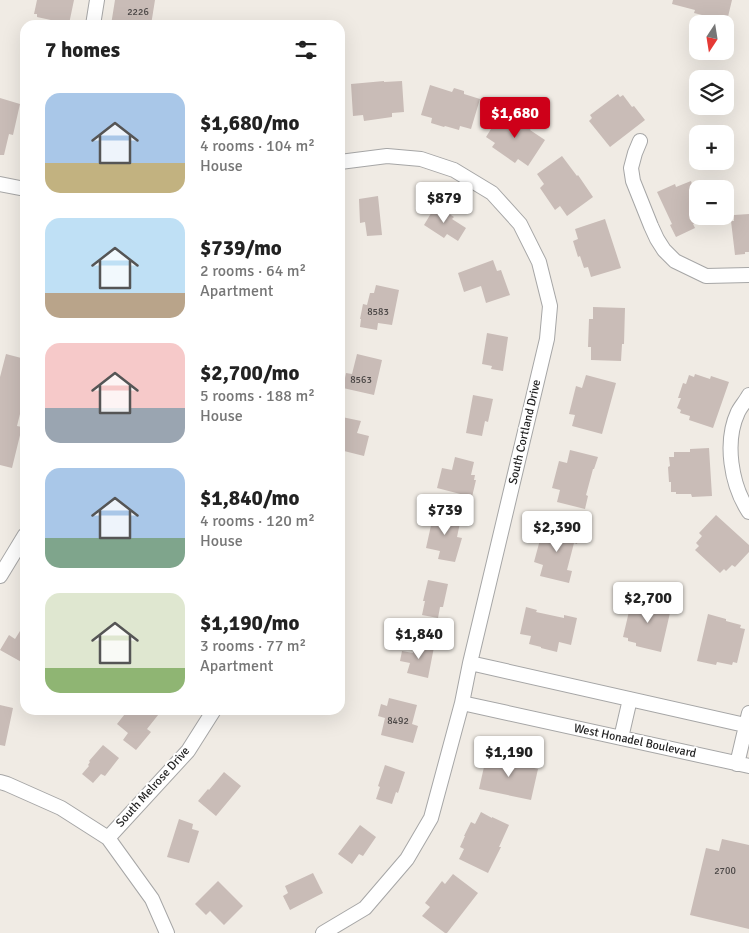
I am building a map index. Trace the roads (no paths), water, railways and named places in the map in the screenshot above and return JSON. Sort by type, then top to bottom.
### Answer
[{"type":"street","points":[[94,20],[97,0]]},
{"type":"street","points":[[640,141],[631,168],[633,181],[650,226],[664,250],[675,261],[706,276],[749,275]]},
{"type":"street","name":"South Cortland Drive","points":[[323,933],[364,908],[407,859],[431,818],[462,703],[547,339],[550,306],[539,262],[520,224],[492,193],[454,170],[421,159],[387,156],[345,161]]},
{"type":"street","points":[[0,184],[20,188]]},
{"type":"street","points":[[749,395],[738,412],[732,434],[731,462],[736,485],[749,512]]},
{"type":"street","points":[[0,576],[20,544]]},
{"type":"street","points":[[470,663],[630,699],[748,721],[743,765]]},
{"type":"street","points":[[621,738],[630,699]]},
{"type":"street","name":"West Honadel Boulevard","points":[[462,703],[743,765]]},
{"type":"street","name":"South Melrose Drive","points":[[108,838],[188,750],[211,715]]},
{"type":"street","points":[[0,782],[61,808],[108,838],[152,899],[167,933]]}]
